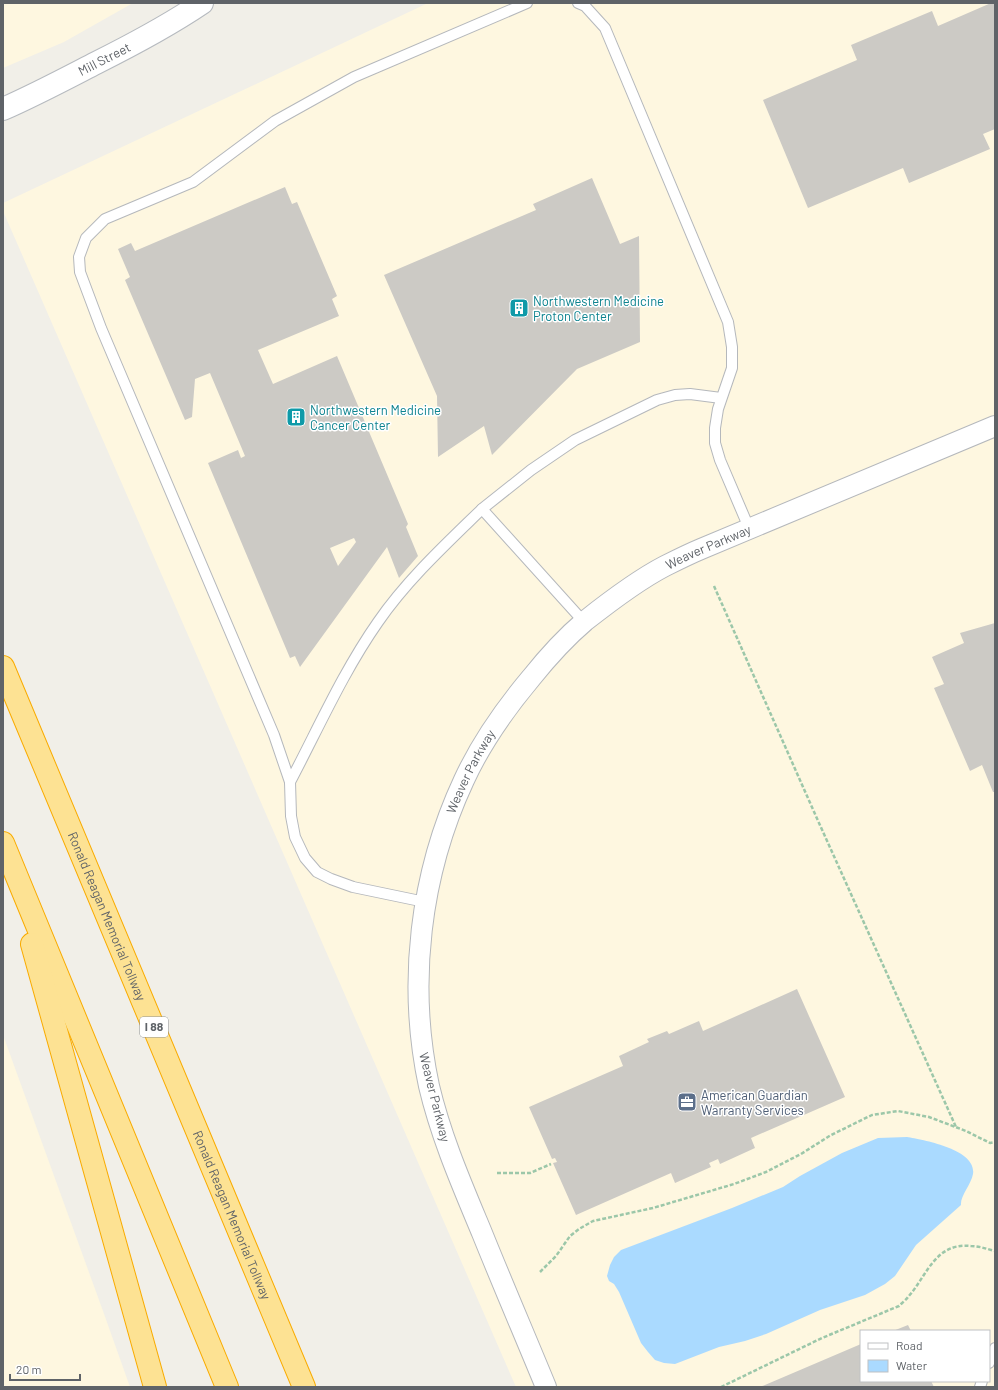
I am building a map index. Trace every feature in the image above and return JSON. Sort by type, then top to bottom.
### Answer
[{"type":"highway","name":"Ronald Reagan Memorial Tollway","points":[[3,667],[304,1387]]},
{"type":"highway","points":[[4,845],[155,1387]]},
{"type":"highway","points":[[4,845],[226,1387]]},
{"type":"highway","points":[[277,1321],[315,1387]]},
{"type":"main road","name":"Mill Street","points":[[3,109],[32,97],[125,48],[181,17],[202,3]]},
{"type":"street","name":"Weaver Parkway","points":[[546,1387],[442,1135],[422,1050],[418,1002],[420,950],[425,902],[435,860],[447,822],[464,780],[483,744],[515,696],[550,654],[584,622],[635,585],[664,566],[749,528],[995,426]]},
{"type":"lane","points":[[425,902],[353,887],[331,879],[317,872],[305,858],[295,837],[290,782],[274,735],[101,328],[80,272],[79,257],[86,238],[105,219],[193,182],[275,121],[354,77],[527,3]]},
{"type":"lane","points":[[578,3],[585,6],[605,28],[728,322],[732,347],[732,368],[718,409],[715,428],[715,443],[720,460],[749,528]]},
{"type":"lane","points":[[290,782],[352,664],[378,622],[403,590],[436,554],[482,508],[531,470],[575,440],[657,400],[675,395],[690,394],[721,398]]},
{"type":"lane","points":[[482,508],[584,622]]},
{"type":"lane","points":[[990,1360],[995,1348]]},
{"type":"path","points":[[714,586],[956,1127]]},
{"type":"path","points":[[540,1272],[556,1256],[570,1236],[593,1221],[653,1208],[734,1184],[766,1172],[801,1154],[831,1135],[872,1115],[898,1111],[929,1116],[990,1143],[995,1142]]},
{"type":"path","points":[[497,1173],[530,1173],[551,1164]]},
{"type":"path","points":[[721,1387],[822,1338],[899,1306],[908,1298],[927,1270],[943,1252],[954,1247],[970,1246],[995,1251]]},
{"type":"shaded area","points":[[3,3],[133,3],[64,42],[3,68]]},
{"type":"shaded area","points":[[428,3],[995,3],[995,1387],[516,1387],[3,211],[3,203]]},
{"type":"shaded area","points":[[3,1035],[103,1311],[130,1387],[3,1387]]},
{"type":"water","points":[[907,1137],[936,1143],[958,1152],[967,1158],[972,1165],[973,1174],[962,1198],[961,1205],[916,1245],[895,1276],[885,1284],[865,1295],[820,1310],[766,1334],[719,1347],[675,1364],[655,1360],[648,1352],[641,1343],[619,1292],[614,1284],[609,1281],[607,1276],[614,1257],[621,1250],[783,1187],[842,1153],[878,1138]]},
{"type":"building","points":[[991,3],[995,3],[995,129],[983,134],[990,149],[909,183],[903,168],[808,208],[763,100],[857,60],[851,45],[932,11],[938,26]]},
{"type":"building","name":"Northwestern Medicine Proton Center","points":[[592,178],[620,244],[639,236],[640,342],[577,369],[492,455],[484,426],[438,457],[437,396],[384,275],[536,210],[533,204]]},
{"type":"building","name":"Northwestern Medicine Cancer Center","points":[[285,187],[292,204],[297,202],[337,296],[332,299],[339,316],[258,350],[273,384],[337,356],[408,524],[406,527],[418,556],[399,578],[387,547],[300,667],[295,656],[290,658],[208,463],[238,450],[241,458],[245,456],[210,373],[195,379],[192,417],[185,420],[125,280],[130,277],[118,249],[131,243],[135,251]],"holes":[[[354,538],[356,542],[338,566],[330,548]]]},
{"type":"building","points":[[995,623],[995,792],[993,792],[982,765],[970,771],[934,688],[944,684],[932,657],[964,643],[960,633]]},
{"type":"building","name":"American Guardian Warranty Services","points":[[797,989],[845,1097],[751,1138],[755,1148],[720,1164],[718,1159],[709,1163],[711,1167],[675,1183],[671,1173],[576,1215],[553,1163],[557,1162],[555,1158],[552,1159],[529,1107],[623,1066],[619,1056],[649,1042],[647,1039],[667,1031],[669,1034],[699,1021],[703,1031]]},
{"type":"building","points":[[908,1325],[910,1330],[896,1330]]},
{"type":"building","points":[[860,1344],[860,1382],[932,1382],[934,1387],[760,1387]]},
{"type":"place","name":"Northwestern Medicine Proton Center","points":[[519,308]]},
{"type":"place","name":"Northwestern Medicine Cancer Center","points":[[296,417]]},
{"type":"place","name":"American Guardian Warranty Services","points":[[687,1102]]}]
